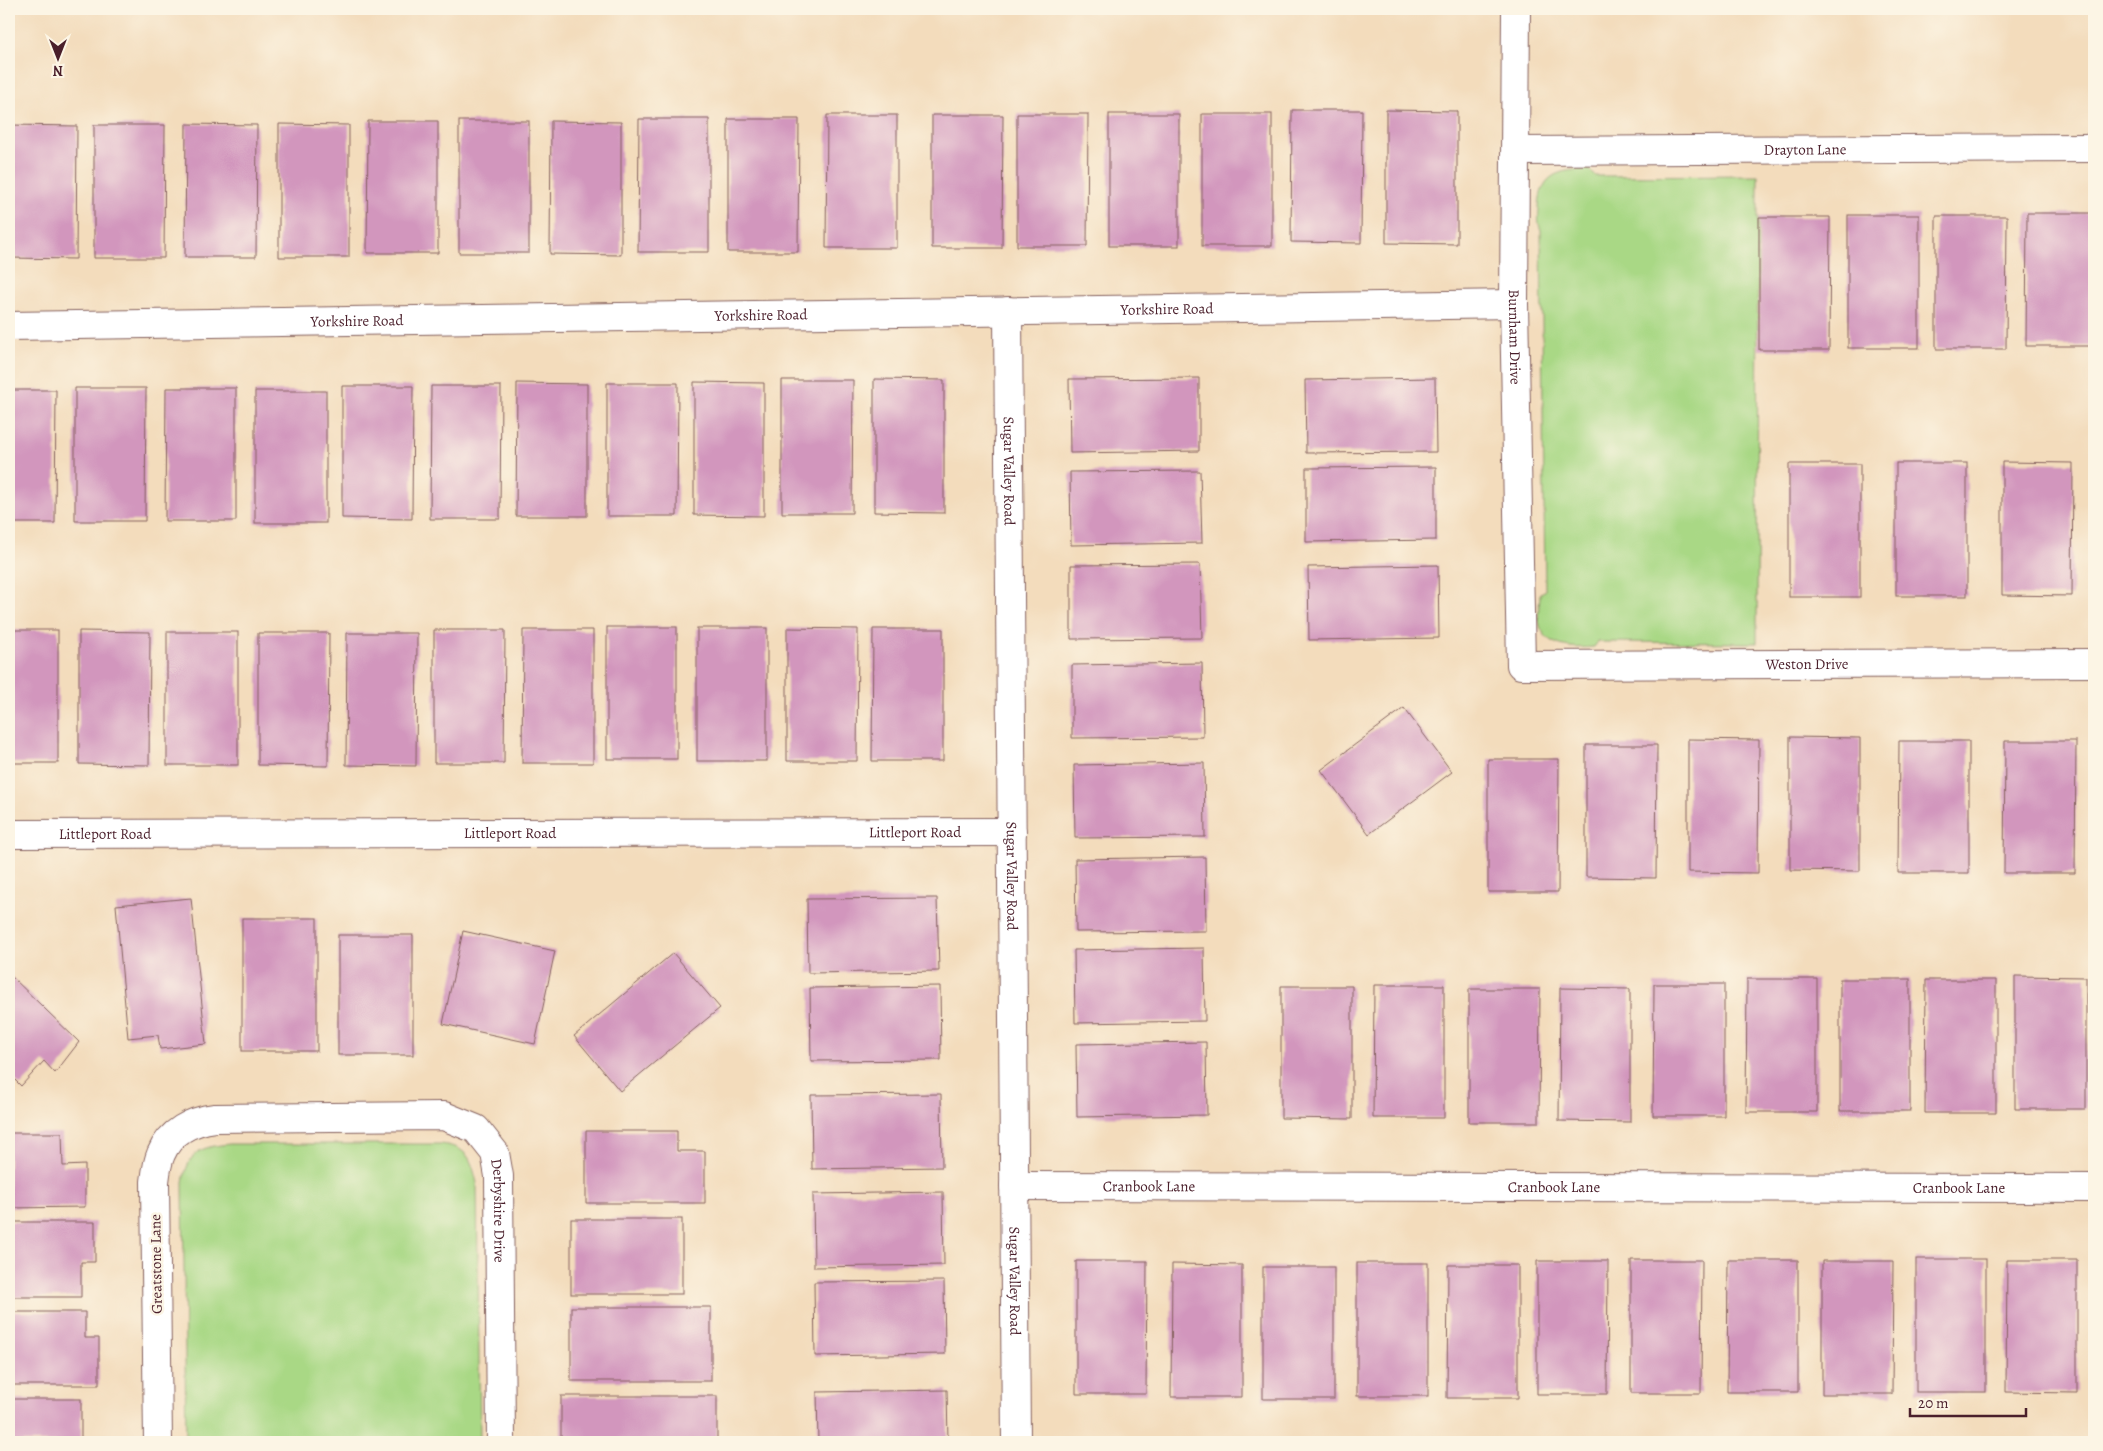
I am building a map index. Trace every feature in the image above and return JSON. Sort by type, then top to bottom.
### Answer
[{"type":"street","name":"Burnham Drive","points":[[1516,9],[1514,304],[1521,665]]},
{"type":"street","name":"Drayton Lane","points":[[1516,151],[2094,148]]},
{"type":"street","name":"Yorkshire Road","points":[[9,326],[1514,304]]},
{"type":"street","name":"Sugar Valley Road","points":[[1008,311],[1016,1442]]},
{"type":"street","name":"Weston Drive","points":[[1521,665],[2094,663]]},
{"type":"street","name":"Littleport Road","points":[[9,834],[1012,832]]},
{"type":"street","name":"Derbyshire Drive","points":[[215,1118],[444,1116],[476,1129],[495,1152],[499,1176],[501,1442]]},
{"type":"street","name":"Greatstone Lane","points":[[158,1442],[155,1182],[160,1154],[176,1132],[201,1120],[215,1118]]},
{"type":"street","name":"Cranbook Lane","points":[[1014,1186],[2094,1188]]},
{"type":"green space","points":[[1589,169],[1595,176],[1758,175],[1757,643],[1598,642],[1594,647],[1577,648],[1553,642],[1542,631],[1538,616],[1540,594],[1545,590],[1541,230],[1539,206],[1544,186],[1548,180],[1561,172]]},
{"type":"green space","points":[[230,1144],[441,1144],[458,1148],[467,1156],[473,1167],[477,1183],[480,1442],[186,1442],[183,1182],[189,1163],[198,1152],[211,1147]]},
{"type":"building","points":[[1292,110],[1362,110],[1361,243],[1291,242]]},
{"type":"building","points":[[1386,110],[1457,111],[1457,244],[1386,243]]},
{"type":"building","points":[[1017,114],[1088,114],[1087,246],[1017,246]]},
{"type":"building","points":[[1109,114],[1179,114],[1179,246],[1109,246]]},
{"type":"building","points":[[1202,114],[1272,114],[1272,246],[1202,246]]},
{"type":"building","points":[[827,115],[897,115],[897,248],[826,248]]},
{"type":"building","points":[[932,115],[1003,115],[1002,248],[932,248]]},
{"type":"building","points":[[639,119],[709,119],[709,252],[638,252]]},
{"type":"building","points":[[728,119],[799,119],[798,252],[728,252]]},
{"type":"building","points":[[368,121],[438,121],[438,253],[367,253]]},
{"type":"building","points":[[459,121],[529,121],[529,253],[459,253]]},
{"type":"building","points":[[551,121],[621,122],[621,255],[550,254]]},
{"type":"building","points":[[186,124],[257,125],[256,257],[185,257]]},
{"type":"building","points":[[279,124],[349,125],[349,257],[279,257]]},
{"type":"building","points":[[9,125],[77,126],[76,259],[9,258]]},
{"type":"building","points":[[94,125],[165,125],[164,258],[94,258]]},
{"type":"building","points":[[2027,213],[2094,213],[2094,346],[2026,346]]},
{"type":"building","points":[[1848,215],[1919,215],[1919,348],[1848,348]]},
{"type":"building","points":[[1936,216],[2007,216],[2006,349],[1936,349]]},
{"type":"building","points":[[1759,217],[1830,217],[1829,350],[1759,350]]},
{"type":"building","points":[[1199,378],[1199,451],[1070,453],[1069,379]]},
{"type":"building","points":[[1435,378],[1436,452],[1306,453],[1305,380]]},
{"type":"building","points":[[874,379],[944,380],[944,513],[874,512]]},
{"type":"building","points":[[782,380],[853,380],[852,513],[782,513]]},
{"type":"building","points":[[694,382],[764,383],[764,516],[694,515]]},
{"type":"building","points":[[517,383],[587,384],[587,516],[516,516]]},
{"type":"building","points":[[607,383],[678,383],[677,516],[607,516]]},
{"type":"building","points":[[342,386],[413,386],[412,519],[342,518]]},
{"type":"building","points":[[431,386],[501,386],[500,519],[430,519]]},
{"type":"building","points":[[75,388],[146,388],[145,521],[75,521]]},
{"type":"building","points":[[166,388],[236,388],[236,521],[165,521]]},
{"type":"building","points":[[9,390],[56,390],[55,523],[9,523]]},
{"type":"building","points":[[255,391],[326,391],[326,523],[255,523]]},
{"type":"building","points":[[2002,462],[2073,463],[2072,596],[2002,595]]},
{"type":"building","points":[[1896,463],[1967,463],[1967,596],[1896,596]]},
{"type":"building","points":[[1789,464],[1860,464],[1860,597],[1789,597]]},
{"type":"building","points":[[1436,467],[1436,540],[1306,542],[1306,468]]},
{"type":"building","points":[[1200,471],[1202,543],[1071,545],[1070,472]]},
{"type":"building","points":[[1200,564],[1202,638],[1071,639],[1071,565]]},
{"type":"building","points":[[1438,565],[1439,638],[1309,640],[1308,567]]},
{"type":"building","points":[[607,627],[677,627],[677,759],[607,759]]},
{"type":"building","points":[[697,628],[767,628],[767,761],[697,761]]},
{"type":"building","points":[[787,628],[858,629],[857,761],[787,761]]},
{"type":"building","points":[[873,629],[943,629],[943,761],[872,761]]},
{"type":"building","points":[[9,630],[58,630],[58,763],[9,763]]},
{"type":"building","points":[[434,630],[505,630],[504,763],[434,763]]},
{"type":"building","points":[[523,630],[593,630],[593,763],[522,763]]},
{"type":"building","points":[[79,631],[150,632],[149,765],[79,764]]},
{"type":"building","points":[[167,632],[238,632],[238,765],[167,765]]},
{"type":"building","points":[[258,633],[329,633],[328,766],[258,765]]},
{"type":"building","points":[[347,633],[417,633],[416,766],[346,765]]},
{"type":"building","points":[[1202,663],[1203,737],[1072,738],[1072,665]]},
{"type":"building","points":[[1404,708],[1452,772],[1369,834],[1321,770]]},
{"type":"building","points":[[1790,737],[1860,738],[1860,871],[1790,870]]},
{"type":"building","points":[[1688,739],[1759,740],[1758,873],[1688,872]]},
{"type":"building","points":[[1899,741],[1969,741],[1969,873],[1898,873]]},
{"type":"building","points":[[2005,741],[2076,741],[2075,873],[2004,873]]},
{"type":"building","points":[[1586,745],[1657,745],[1656,878],[1586,877]]},
{"type":"building","points":[[1488,759],[1559,759],[1558,892],[1488,892]]},
{"type":"building","points":[[1204,763],[1205,837],[1075,838],[1074,765]]},
{"type":"building","points":[[1205,857],[1206,931],[1076,932],[1075,859]]},
{"type":"building","points":[[191,898],[206,1044],[160,1049],[158,1035],[128,1038],[116,905]]},
{"type":"building","points":[[937,898],[939,971],[808,973],[807,899]]},
{"type":"building","points":[[242,918],[317,918],[317,1051],[242,1051]]},
{"type":"building","points":[[463,931],[555,951],[535,1044],[443,1024]]},
{"type":"building","points":[[338,935],[413,935],[413,1055],[338,1055]]},
{"type":"building","points":[[1204,948],[1205,1021],[1075,1023],[1074,950]]},
{"type":"building","points":[[673,953],[720,1008],[620,1091],[574,1036]]},
{"type":"building","points":[[9,974],[79,1042],[55,1073],[44,1061],[21,1086],[9,1074]]},
{"type":"building","points":[[2015,976],[2086,977],[2086,1109],[2015,1109]]},
{"type":"building","points":[[1747,979],[1817,979],[1817,1112],[1746,1112]]},
{"type":"building","points":[[1840,979],[1910,979],[1910,1111],[1840,1111]]},
{"type":"building","points":[[1926,980],[1996,980],[1996,1113],[1925,1113]]},
{"type":"building","points":[[1654,984],[1724,984],[1724,1116],[1653,1116]]},
{"type":"building","points":[[1374,985],[1444,985],[1444,1118],[1373,1118]]},
{"type":"building","points":[[940,986],[941,1060],[811,1061],[810,988]]},
{"type":"building","points":[[1281,986],[1352,986],[1352,1119],[1281,1118]]},
{"type":"building","points":[[1560,988],[1630,989],[1630,1122],[1559,1121]]},
{"type":"building","points":[[1469,989],[1540,989],[1539,1122],[1469,1122]]},
{"type":"building","points":[[1206,1042],[1207,1115],[1077,1117],[1076,1044]]},
{"type":"building","points":[[941,1094],[942,1167],[812,1169],[811,1095]]},
{"type":"building","points":[[586,1131],[677,1131],[677,1151],[705,1151],[705,1203],[586,1203]]},
{"type":"building","points":[[9,1133],[62,1133],[63,1166],[85,1165],[85,1207],[9,1208]]},
{"type":"building","points":[[943,1192],[944,1265],[814,1267],[813,1194]]},
{"type":"building","points":[[571,1219],[682,1219],[682,1294],[571,1294]]},
{"type":"building","points":[[9,1222],[95,1222],[95,1262],[81,1262],[81,1297],[9,1297]]},
{"type":"building","points":[[1916,1259],[1986,1259],[1986,1392],[1916,1392]]},
{"type":"building","points":[[1631,1260],[1702,1260],[1701,1393],[1631,1393]]},
{"type":"building","points":[[1728,1260],[1798,1260],[1798,1392],[1727,1392]]},
{"type":"building","points":[[2007,1260],[2077,1260],[2077,1393],[2006,1392]]},
{"type":"building","points":[[1076,1261],[1147,1261],[1146,1394],[1076,1394]]},
{"type":"building","points":[[1537,1261],[1608,1261],[1607,1394],[1537,1394]]},
{"type":"building","points":[[1822,1261],[1893,1261],[1892,1394],[1822,1394]]},
{"type":"building","points":[[1357,1263],[1428,1263],[1428,1396],[1357,1396]]},
{"type":"building","points":[[1172,1264],[1242,1265],[1242,1397],[1171,1397]]},
{"type":"building","points":[[1448,1265],[1518,1265],[1518,1398],[1447,1398]]},
{"type":"building","points":[[1263,1267],[1334,1267],[1334,1399],[1263,1399]]},
{"type":"building","points":[[944,1281],[945,1354],[815,1356],[814,1282]]},
{"type":"building","points":[[571,1307],[711,1307],[711,1381],[571,1381]]},
{"type":"building","points":[[9,1312],[85,1312],[85,1338],[99,1338],[99,1385],[9,1385]]},
{"type":"building","points":[[947,1390],[948,1442],[818,1442],[817,1392]]},
{"type":"building","points":[[561,1396],[717,1396],[717,1442],[561,1442]]},
{"type":"building","points":[[9,1399],[81,1399],[81,1442],[9,1442]]}]
